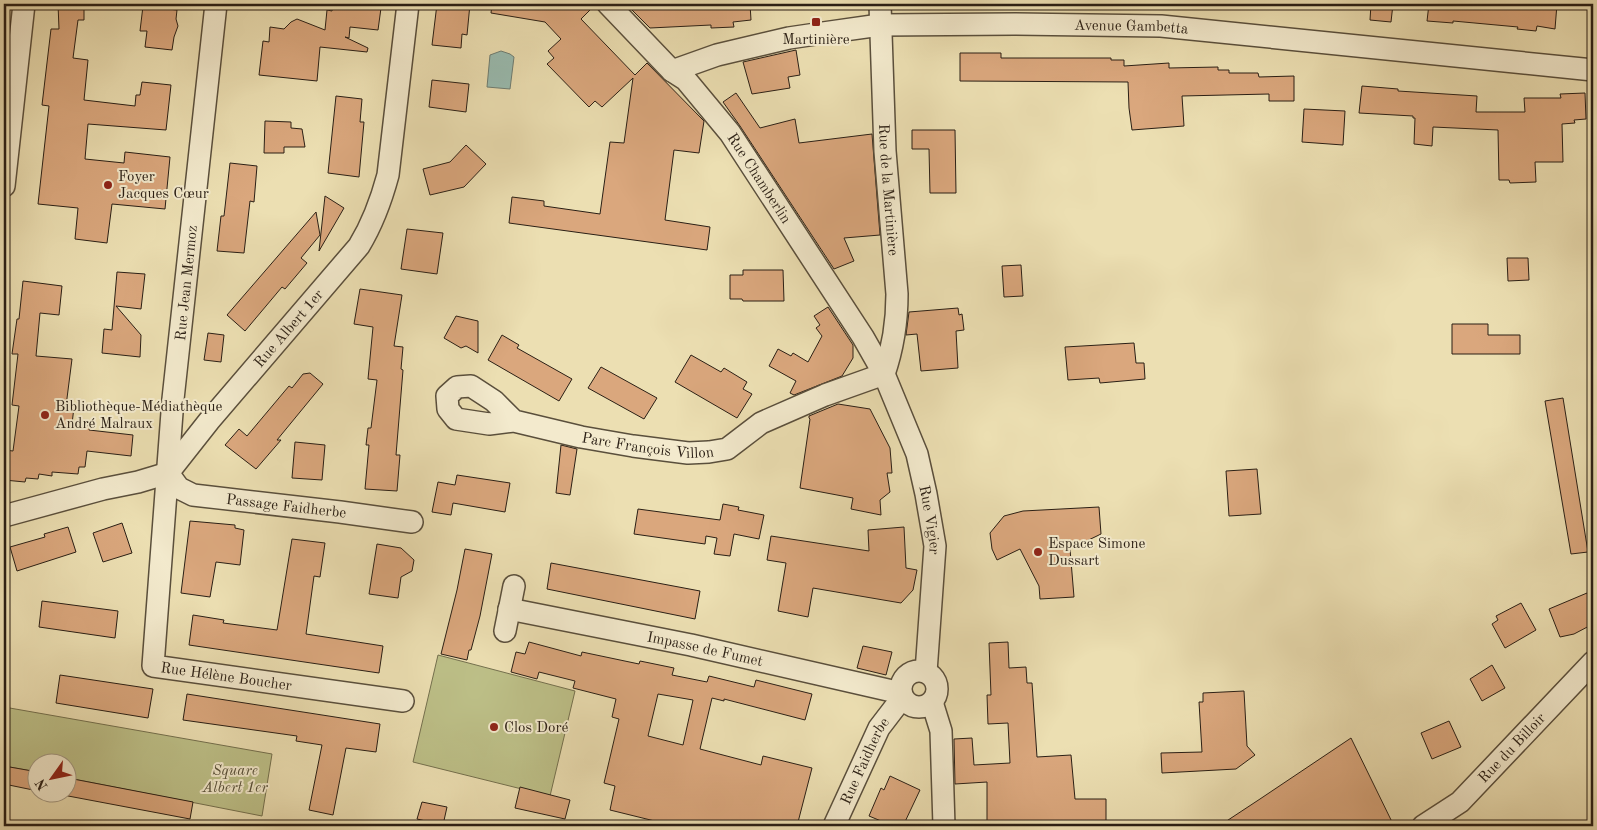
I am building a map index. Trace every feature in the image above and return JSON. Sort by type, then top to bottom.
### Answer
[{"type":"street","points":[[4,186],[24,4]]},
{"type":"street","name":"Rue Jean Mermoz","points":[[168,472],[173,399],[216,4]]},
{"type":"street","name":"Rue Albert 1er","points":[[168,472],[208,421],[359,246],[372,224],[388,175],[408,4]]},
{"type":"street","name":"Rue Chamberlin","points":[[608,4],[672,71],[686,80],[730,133],[863,337],[884,374]]},
{"type":"street","name":"Rue de la Martinière","points":[[880,4],[885,151],[897,294],[894,340],[884,374]]},
{"type":"street","name":"Avenue Gambetta","points":[[672,71],[717,55],[789,38],[880,25],[1015,24],[1161,26],[1593,70]]},
{"type":"street","name":"Parc François Villon","points":[[514,421],[582,437],[633,446],[688,453],[709,452],[727,449],[761,423],[824,395],[884,374]]},
{"type":"street","name":"Rue Vigier","points":[[884,374],[917,454],[935,546],[926,672]]},
{"type":"street","points":[[4,516],[103,489],[138,482],[168,472]]},
{"type":"street","name":"Passage Faidherbe","points":[[168,472],[179,488],[193,495],[412,522]]},
{"type":"street","name":"Rue Hélène Boucher","points":[[168,472],[153,666],[403,701]]},
{"type":"street","points":[[505,631],[514,586]]},
{"type":"street","name":"Impasse de Fumet","points":[[510,609],[691,645],[902,695]]},
{"type":"street","name":"Rue du Billoir","points":[[1423,826],[1460,802],[1593,662]]},
{"type":"street","points":[[914,671],[926,672],[931,675],[937,685],[935,697],[932,702],[916,708],[906,702],[900,687],[905,677],[914,671]]},
{"type":"street","name":"Rue Faidherbe","points":[[834,826],[879,728],[902,695]]},
{"type":"street","points":[[932,702],[941,731],[944,826]]},
{"type":"green space","name":"Clos Doré","points":[[438,655],[575,691],[550,796],[413,762]]},
{"type":"green space","name":"Square Albert 1er","points":[[4,707],[272,754],[262,816],[78,780],[78,752],[28,752],[28,770],[4,766]]},
{"type":"water","points":[[501,51],[514,57],[510,89],[487,87],[490,55]]},
{"type":"building","points":[[58,4],[84,4],[84,20],[78,20],[73,58],[88,60],[84,100],[135,106],[136,95],[140,95],[142,82],[171,85],[166,130],[88,124],[85,159],[124,163],[125,152],[170,157],[165,209],[112,204],[107,243],[75,239],[78,208],[38,204],[49,106],[42,105],[51,29],[59,29]]},
{"type":"building","points":[[333,4],[381,8],[378,30],[350,27],[349,38],[345,37],[368,48],[367,52],[320,47],[317,81],[259,75],[263,41],[269,42],[270,27],[284,29],[297,19],[325,30],[327,10],[332,11]]},
{"type":"building","points":[[437,4],[470,4],[467,35],[462,34],[461,48],[432,45]]},
{"type":"building","points":[[492,4],[596,4],[581,19],[635,75],[647,63],[704,121],[699,153],[674,150],[665,220],[710,227],[707,250],[509,223],[512,197],[544,201],[544,206],[600,214],[610,142],[624,143],[633,78],[602,107],[595,101],[589,107],[547,64],[554,58],[548,51],[561,39],[545,22],[491,13]]},
{"type":"building","points":[[626,4],[750,4],[751,20],[733,22],[734,27],[711,28],[711,25],[650,28]]},
{"type":"building","points":[[1371,4],[1393,4],[1391,22],[1370,20]]},
{"type":"building","points":[[1429,4],[1557,4],[1555,29],[1537,26],[1536,31],[1517,29],[1518,27],[1453,21],[1453,23],[1427,21]]},
{"type":"building","points":[[143,6],[177,10],[176,19],[178,26],[172,50],[145,47],[147,31],[140,31]]},
{"type":"building","points":[[796,50],[800,75],[788,77],[790,88],[752,94],[743,62]]},
{"type":"building","points":[[960,53],[1001,53],[1001,58],[1111,58],[1111,60],[1124,60],[1124,66],[1169,63],[1169,68],[1218,67],[1218,70],[1229,70],[1229,73],[1258,73],[1259,77],[1294,76],[1294,101],[1269,101],[1269,94],[1182,96],[1184,126],[1132,130],[1128,82],[960,81]]},
{"type":"building","points":[[432,80],[469,84],[466,112],[429,107]]},
{"type":"building","points":[[1362,86],[1398,89],[1398,91],[1477,96],[1476,112],[1525,112],[1524,98],[1561,98],[1560,94],[1585,93],[1586,119],[1574,120],[1575,123],[1562,124],[1563,162],[1535,162],[1536,182],[1510,183],[1509,180],[1499,180],[1498,130],[1433,127],[1432,146],[1414,144],[1415,118],[1413,116],[1359,113]]},
{"type":"building","points":[[736,93],[760,128],[795,119],[799,143],[872,134],[880,235],[844,238],[854,261],[834,269],[723,102]]},
{"type":"building","points":[[336,96],[362,99],[360,122],[364,122],[359,177],[328,173]]},
{"type":"building","points":[[1304,109],[1345,111],[1343,145],[1302,142]]},
{"type":"building","points":[[265,121],[291,122],[291,128],[302,129],[305,147],[284,147],[284,153],[264,153]]},
{"type":"building","points":[[912,130],[955,130],[956,193],[930,193],[929,149],[912,149]]},
{"type":"building","points":[[466,145],[486,164],[464,187],[430,195],[423,169],[450,162]]},
{"type":"building","points":[[230,163],[257,166],[254,202],[250,201],[244,253],[217,251],[221,216],[224,216]]},
{"type":"building","points":[[325,196],[344,208],[319,251]]},
{"type":"building","points":[[316,212],[320,235],[301,258],[307,263],[285,289],[282,287],[245,331],[227,315]]},
{"type":"building","points":[[407,229],[443,233],[437,274],[401,269]]},
{"type":"building","points":[[1507,258],[1528,258],[1529,280],[1508,281]]},
{"type":"building","points":[[1021,265],[1023,296],[1004,297],[1002,266]]},
{"type":"building","points":[[743,270],[783,270],[784,301],[743,301],[742,299],[730,299],[730,275],[743,275]]},
{"type":"building","points":[[117,272],[145,274],[141,309],[116,306],[141,335],[140,357],[102,353],[104,329],[112,330]]},
{"type":"building","name":"Bibliothèque-Médiathèque André Malraux","points":[[23,281],[62,286],[59,315],[40,313],[36,356],[72,359],[66,406],[74,407],[72,424],[90,426],[89,430],[133,435],[131,456],[87,451],[85,467],[79,467],[78,474],[52,472],[52,476],[39,474],[38,479],[26,478],[25,482],[4,480],[5,450],[13,451],[19,406],[12,405],[18,354],[12,354],[17,319],[19,319]]},
{"type":"building","points":[[360,289],[402,295],[394,346],[403,347],[396,455],[400,455],[397,491],[365,489],[369,445],[366,445],[368,428],[371,428],[377,380],[368,379],[373,327],[354,324]]},
{"type":"building","points":[[828,307],[853,345],[853,358],[842,376],[794,395],[790,393],[796,381],[769,366],[778,349],[791,356],[793,353],[808,362],[822,336],[816,328],[820,325],[814,316]]},
{"type":"building","points":[[958,308],[959,315],[962,314],[964,330],[956,331],[958,368],[921,371],[917,334],[906,335],[909,312]]},
{"type":"building","points":[[456,316],[478,321],[478,353],[466,346],[461,348],[444,338]]},
{"type":"building","points":[[1452,324],[1488,324],[1488,335],[1520,335],[1520,354],[1452,354]]},
{"type":"building","points":[[208,333],[224,335],[221,362],[204,360]]},
{"type":"building","points":[[502,335],[519,345],[517,348],[572,379],[559,401],[488,360]]},
{"type":"building","points":[[1134,343],[1136,363],[1144,363],[1145,379],[1100,383],[1099,378],[1068,380],[1065,347]]},
{"type":"building","points":[[691,355],[721,372],[724,368],[747,382],[743,389],[752,394],[737,418],[675,382]]},
{"type":"building","points":[[601,367],[657,398],[644,419],[588,388]]},
{"type":"building","points":[[310,373],[323,384],[277,440],[281,440],[256,469],[225,445],[239,429],[247,436],[289,386],[292,388],[303,374]]},
{"type":"building","points":[[1563,398],[1588,552],[1571,554],[1545,401]]},
{"type":"building","points":[[838,404],[870,409],[890,448],[892,473],[887,473],[890,492],[880,500],[881,515],[851,509],[853,498],[800,488],[809,416]]},
{"type":"building","points":[[295,442],[325,445],[322,480],[292,478]]},
{"type":"building","points":[[561,445],[577,449],[570,495],[556,493]]},
{"type":"building","points":[[1257,469],[1261,514],[1229,516],[1226,471]]},
{"type":"building","points":[[457,475],[510,483],[505,512],[453,503],[451,515],[432,512],[438,482],[455,485]]},
{"type":"building","points":[[723,504],[739,507],[738,510],[764,515],[759,539],[734,534],[730,556],[714,554],[717,538],[706,536],[705,544],[634,534],[638,509],[720,520]]},
{"type":"building","name":"Espace Simone Dussart","points":[[1099,507],[1101,534],[1070,549],[1074,597],[1040,599],[1039,586],[1020,549],[997,560],[992,549],[990,533],[1004,516],[1023,511]]},
{"type":"building","points":[[190,521],[235,525],[235,528],[244,530],[240,565],[216,562],[210,597],[181,593]]},
{"type":"building","points":[[122,523],[132,553],[103,562],[93,533]]},
{"type":"building","points":[[68,527],[76,552],[17,571],[10,547],[45,537],[44,534]]},
{"type":"building","points":[[904,527],[906,568],[917,570],[913,590],[901,603],[813,588],[808,617],[778,611],[786,563],[767,560],[771,536],[869,551],[868,530]]},
{"type":"building","points":[[292,539],[325,543],[320,577],[314,576],[306,634],[383,646],[379,673],[189,645],[193,615],[224,620],[223,623],[277,630]]},
{"type":"building","points":[[377,544],[401,548],[414,560],[412,571],[401,577],[398,598],[369,594]]},
{"type":"building","points":[[465,549],[492,554],[480,616],[467,660],[441,654]]},
{"type":"building","points":[[551,563],[700,591],[695,619],[547,589]]},
{"type":"building","points":[[1587,593],[1593,607],[1593,624],[1574,634],[1560,637],[1549,609]]},
{"type":"building","points":[[42,601],[118,611],[115,638],[39,627]]},
{"type":"building","points":[[1521,603],[1536,630],[1505,648],[1492,624],[1498,620],[1496,616]]},
{"type":"building","points":[[529,642],[581,656],[582,652],[639,664],[640,661],[674,668],[672,675],[707,682],[709,676],[754,687],[756,680],[812,694],[805,720],[724,699],[724,701],[712,698],[700,749],[761,765],[763,756],[812,768],[797,826],[675,826],[610,810],[615,786],[604,783],[619,719],[612,717],[616,699],[573,688],[575,681],[539,672],[537,679],[511,672],[516,652],[525,654]],"holes":[[[658,694],[693,700],[683,745],[648,736]]]},
{"type":"building","points":[[1008,642],[1009,668],[1026,667],[1027,683],[1032,683],[1037,757],[1071,755],[1075,799],[1106,799],[1106,822],[1033,822],[1033,826],[987,826],[987,782],[955,784],[954,739],[972,738],[974,765],[1010,763],[1008,723],[988,724],[987,695],[991,695],[989,643]]},
{"type":"building","points":[[863,646],[892,652],[886,675],[857,668]]},
{"type":"building","points":[[1492,665],[1505,688],[1482,701],[1470,679]]},
{"type":"building","points":[[60,675],[153,689],[148,718],[56,703]]},
{"type":"building","points":[[1244,691],[1247,746],[1255,755],[1236,769],[1162,773],[1161,753],[1202,752],[1199,702],[1203,702],[1203,693]]},
{"type":"building","points":[[187,694],[380,724],[376,752],[346,748],[333,815],[309,810],[322,745],[296,741],[297,736],[183,720]]},
{"type":"building","points":[[1449,721],[1461,747],[1432,759],[1421,733]]},
{"type":"building","points":[[1351,738],[1394,826],[1219,826],[1260,799]]},
{"type":"building","points":[[4,766],[28,770],[28,789],[4,784]]},
{"type":"building","points":[[890,776],[920,790],[903,826],[893,826],[869,816],[881,788],[884,790]]},
{"type":"building","points":[[78,780],[193,802],[190,819],[78,798]]},
{"type":"building","points":[[520,787],[570,800],[565,819],[515,808]]},
{"type":"building","points":[[422,802],[447,807],[443,825],[417,819]]},
{"type":"place","name":"Martinière","points":[[816,22]]},
{"type":"place","name":"Foyer Jacques Cœur","points":[[108,185]]},
{"type":"place","name":"Bibliothèque-Médiathèque André Malraux","points":[[45,415]]},
{"type":"place","name":"Espace Simone Dussart","points":[[1038,552]]},
{"type":"place","name":"Clos Doré","points":[[494,727]]}]
